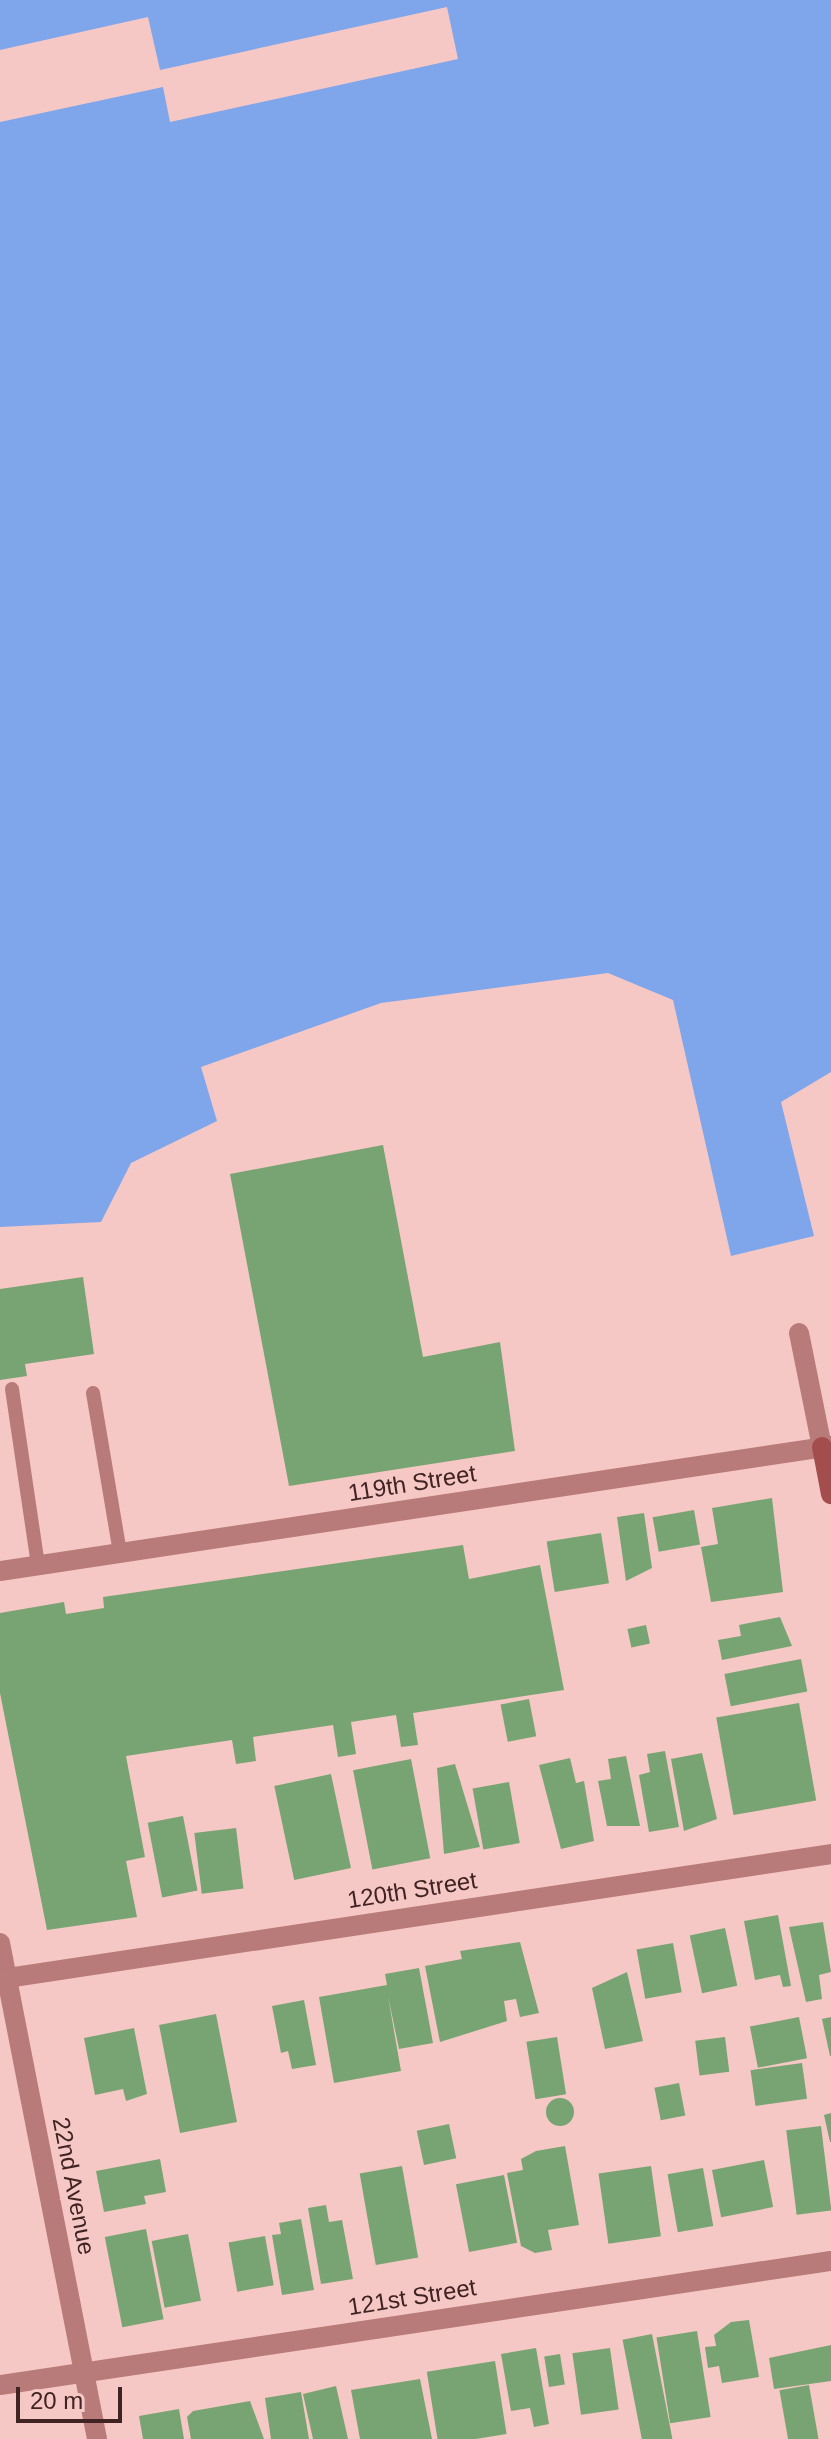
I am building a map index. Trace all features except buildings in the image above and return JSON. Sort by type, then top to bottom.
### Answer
[{"type":"street","points":[[799,1333],[826,1447],[831,1494]]},
{"type":"street","name":"119th Street","points":[[0,1571],[826,1447]]},
{"type":"street","name":"120th Street","points":[[3,1978],[831,1854]]},
{"type":"street","name":"22nd Avenue","points":[[0,1943],[3,1978],[97,2439]]},
{"type":"street","name":"121st Street","points":[[0,2385],[831,2261]]},
{"type":"lane","points":[[12,1389],[38,1565]]},
{"type":"lane","points":[[93,1393],[120,1553]]},
{"type":"water","points":[[0,0],[831,0],[831,1072],[781,1102],[814,1236],[731,1256],[673,1000],[608,973],[381,1003],[201,1067],[217,1121],[131,1163],[101,1222],[0,1227]]},
{"type":"pier","points":[[447,7],[458,59],[170,122],[163,87],[0,122],[0,50],[148,17],[160,70]]}]
